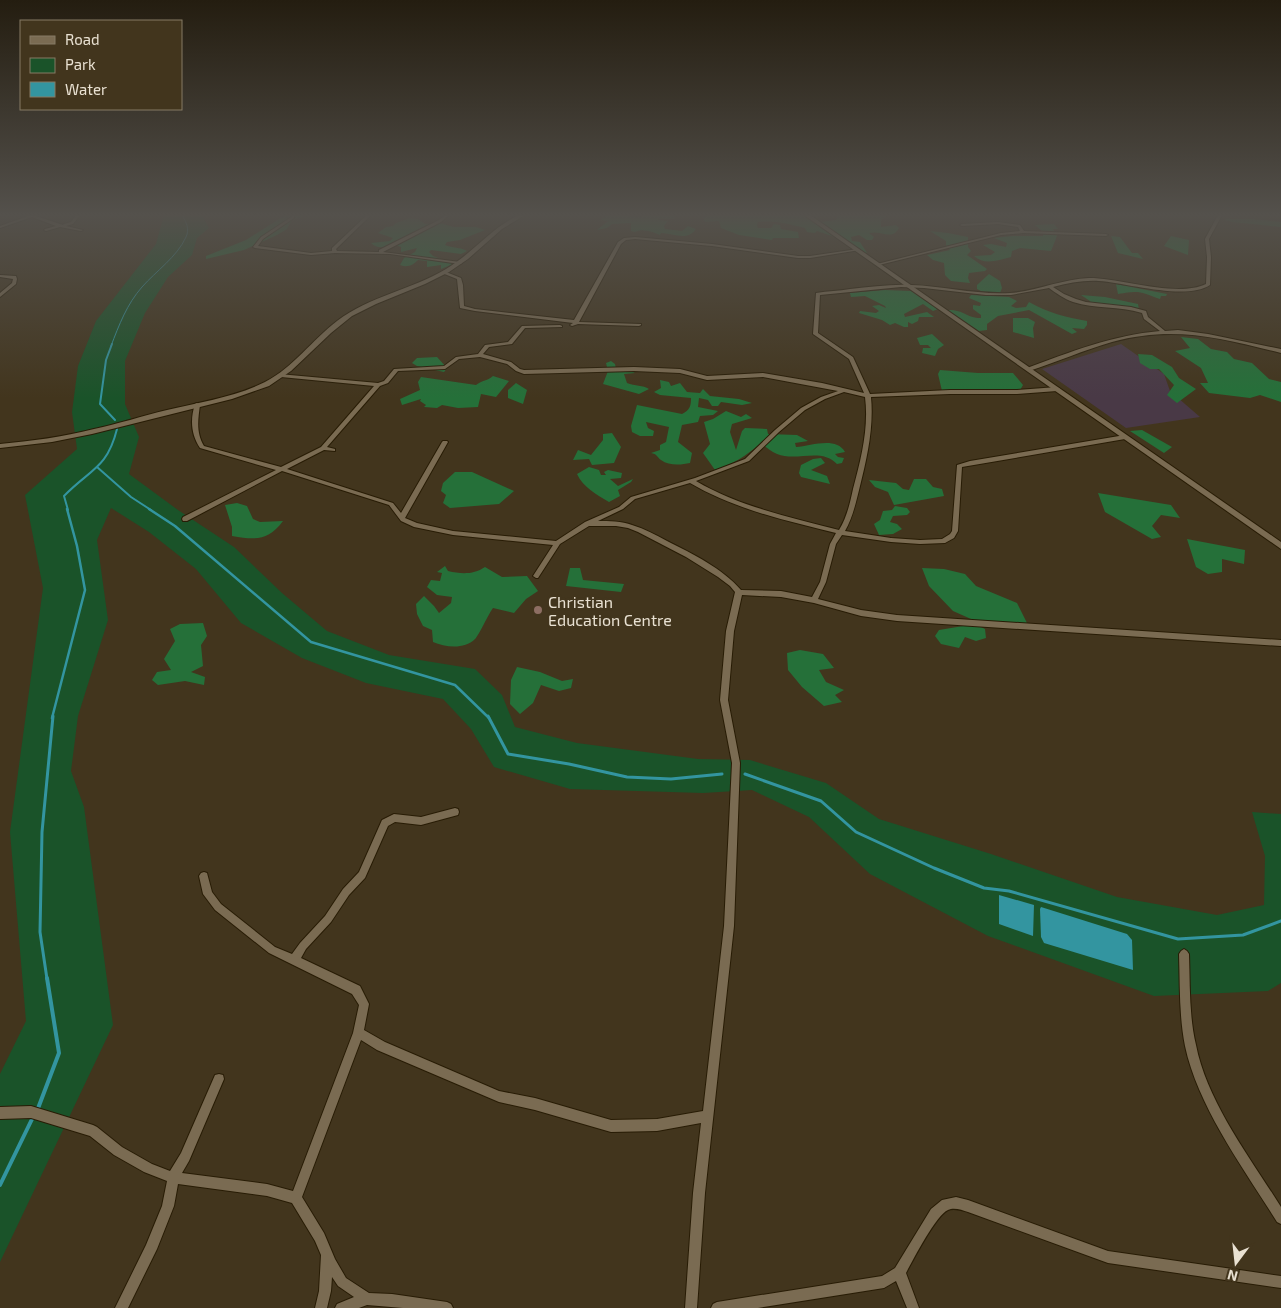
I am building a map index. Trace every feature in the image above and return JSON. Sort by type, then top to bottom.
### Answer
[{"type":"street","points":[[0,296],[16,279],[14,277],[1,276]]},
{"type":"street","points":[[0,446],[56,440],[255,389],[282,375],[321,338],[351,314],[376,301],[424,284],[438,276]]},
{"type":"street","points":[[453,276],[459,278],[462,285],[460,295],[462,307],[576,322],[601,276]]},
{"type":"street","points":[[896,276],[1281,546]]},
{"type":"street","points":[[814,600],[822,582],[833,544],[847,522],[851,510],[866,450],[869,405],[868,396],[851,358],[815,334],[818,294],[910,286],[998,294],[1023,292],[1069,281],[1095,279],[1176,291],[1204,289],[1208,285],[1208,276]]},
{"type":"street","points":[[1050,287],[1062,297],[1076,302],[1133,308],[1144,312],[1146,318],[1164,332]]},
{"type":"street","points":[[480,356],[487,346],[510,343],[520,330],[526,326],[564,326],[578,323],[639,325]]},
{"type":"street","points":[[1029,369],[1106,343],[1164,332],[1224,339],[1281,351]]},
{"type":"street","points":[[282,375],[378,385],[386,382],[396,370],[445,367],[458,358],[480,356],[509,363],[524,372],[634,369],[680,371],[706,378],[763,375],[868,396],[950,392],[1017,392],[1057,389]]},
{"type":"street","points":[[185,519],[244,491],[281,469],[323,448],[378,385]]},
{"type":"street","points":[[197,405],[194,426],[195,438],[202,447],[281,469],[391,504],[402,518],[418,526],[476,536],[556,543],[587,524],[615,512],[633,498],[691,481],[747,460],[777,431],[804,409],[823,398],[843,390]]},
{"type":"street","points":[[691,481],[708,491],[770,514],[840,532],[891,540],[943,541],[952,536],[955,531],[959,466],[1125,437]]},
{"type":"street","points":[[402,518],[445,442]]},
{"type":"street","points":[[323,448],[333,450]]},
{"type":"street","points":[[587,524],[631,526],[730,581],[739,592],[781,594],[814,600],[861,613],[897,618],[1281,643]]},
{"type":"street","points":[[536,576],[556,546],[556,543]]},
{"type":"street","points":[[691,1308],[707,1116],[721,999],[731,891],[736,763],[724,700],[730,631],[739,592]]},
{"type":"street","points":[[293,960],[328,919],[346,892],[362,875],[387,821],[394,818],[421,821],[456,812]]},
{"type":"street","points":[[204,876],[208,894],[218,907],[272,950],[356,990],[364,1004],[358,1033],[296,1198]]},
{"type":"street","points":[[1184,954],[1189,1039],[1198,1074],[1233,1140],[1281,1218]]},
{"type":"street","points":[[358,1033],[382,1046],[499,1096],[535,1104],[611,1126],[657,1125],[707,1116]]},
{"type":"street","points":[[121,1308],[154,1241],[168,1206],[173,1178],[185,1157],[219,1079]]},
{"type":"street","points":[[0,1113],[31,1112],[93,1131],[118,1151],[148,1168],[173,1178],[268,1190],[296,1198],[320,1237],[326,1254],[342,1282],[367,1299]]},
{"type":"street","points":[[717,1308],[884,1282],[899,1272],[935,1213],[946,1204],[956,1203],[976,1208],[1108,1257],[1281,1282]]},
{"type":"street","points":[[321,1308],[325,1291],[326,1254]]},
{"type":"street","points":[[899,1272],[913,1308]]},
{"type":"street","points":[[341,1308],[367,1299],[392,1300],[448,1308]]},
{"type":"shaded area","points":[[1121,344],[1164,374],[1170,391],[1200,417],[1126,428],[1042,369]]},
{"type":"green space","points":[[131,276],[169,276],[145,313],[125,361],[125,404],[139,437],[129,474],[178,510],[234,547],[282,593],[327,631],[389,655],[475,669],[502,695],[515,727],[577,743],[698,759],[750,760],[826,783],[879,819],[991,854],[1117,897],[1217,915],[1264,905],[1265,856],[1252,812],[1281,814],[1281,983],[1268,991],[1154,996],[988,936],[870,874],[809,817],[752,790],[703,793],[570,789],[494,767],[471,729],[443,699],[366,683],[302,658],[241,623],[196,569],[149,532],[111,508],[97,540],[108,620],[78,716],[71,771],[84,807],[113,1025],[0,1262],[0,1074],[26,1021],[10,832],[43,588],[25,495],[77,449],[72,412],[78,366],[96,321]]},
{"type":"green space","points":[[946,276],[968,276],[970,283],[951,281]]},
{"type":"green space","points":[[987,276],[992,276],[1000,281],[1002,288],[1000,293],[987,294],[977,289],[977,285]]},
{"type":"green space","points":[[1116,284],[1167,294],[1166,296],[1161,296],[1160,299],[1140,292],[1118,294]]},
{"type":"green space","points":[[885,290],[911,291],[938,309],[933,311],[923,304],[904,314],[905,317],[927,312],[934,317],[919,317],[918,321],[912,324],[908,322],[908,327],[895,323],[890,325],[882,320],[859,313],[860,311],[876,313],[879,311],[872,306],[879,305],[886,308],[885,306],[865,296],[851,297],[850,293]]},
{"type":"green space","points":[[971,295],[1009,297],[1017,301],[1011,306],[1016,308],[1026,307],[1029,302],[1057,314],[1087,321],[1087,325],[1084,329],[1072,328],[1077,332],[1072,334],[1029,310],[998,316],[987,324],[987,330],[979,331],[948,310],[981,318],[981,315],[973,309],[973,305],[980,306],[981,303],[969,298]]},
{"type":"green space","points":[[1081,295],[1105,297],[1138,304],[1139,310],[1116,305],[1115,308],[1092,305],[1090,301]]},
{"type":"green space","points":[[1013,318],[1028,318],[1035,322],[1033,328],[1034,338],[1013,332]]},
{"type":"green space","points":[[932,334],[944,345],[938,349],[935,356],[922,353],[923,348],[931,348],[928,345],[920,345],[917,338]]},
{"type":"green space","points":[[1181,337],[1198,339],[1211,349],[1227,352],[1234,359],[1252,363],[1269,379],[1281,382],[1281,402],[1260,395],[1250,398],[1209,393],[1200,383],[1208,383],[1201,368],[1175,351],[1190,348]]},
{"type":"green space","points":[[1138,354],[1152,355],[1172,367],[1179,378],[1196,389],[1177,403],[1167,395],[1174,385],[1159,369],[1150,369],[1140,363]]},
{"type":"green space","points":[[437,357],[447,368],[444,372],[417,366],[412,363],[417,358]]},
{"type":"green space","points":[[611,361],[615,364],[616,369],[627,369],[635,373],[624,374],[627,383],[649,389],[639,394],[603,384],[608,371],[606,363]]},
{"type":"green space","points":[[940,370],[1013,373],[1023,385],[1019,392],[1014,395],[942,391],[938,374]]},
{"type":"green space","points":[[493,376],[509,381],[496,397],[481,394],[478,407],[458,408],[442,405],[437,408],[424,407],[426,405],[420,401],[421,399],[402,405],[400,399],[420,390],[418,382],[421,377],[476,385]]},
{"type":"green space","points":[[660,380],[669,382],[671,386],[680,383],[687,392],[700,393],[703,389],[710,396],[739,399],[752,403],[742,405],[721,402],[718,406],[712,406],[708,400],[699,398],[698,407],[718,411],[713,415],[700,416],[698,422],[682,425],[678,442],[692,453],[690,463],[671,464],[651,453],[660,450],[660,445],[666,442],[669,427],[646,422],[648,428],[654,431],[653,436],[640,436],[632,432],[631,426],[637,405],[682,414],[690,408],[691,398],[660,395],[654,392],[661,388]]},
{"type":"green space","points":[[516,383],[527,390],[523,404],[508,398],[508,390]]},
{"type":"green space","points":[[726,411],[741,417],[746,414],[752,418],[732,424],[730,432],[736,450],[742,431],[745,428],[767,429],[768,434],[797,435],[808,441],[795,443],[796,447],[823,443],[836,444],[845,452],[835,454],[838,457],[844,458],[842,463],[837,464],[824,456],[816,455],[785,456],[773,452],[761,443],[739,459],[715,470],[703,453],[710,444],[704,422]]},
{"type":"green space","points":[[1142,430],[1172,447],[1164,453],[1130,431]]},
{"type":"green space","points":[[612,433],[621,447],[614,463],[592,465],[589,459],[573,460],[578,450],[591,455],[603,440],[603,434]]},
{"type":"green space","points":[[821,458],[825,463],[811,470],[827,476],[830,484],[801,477],[799,473],[801,465],[813,459]]},
{"type":"green space","points":[[589,467],[599,470],[601,475],[606,475],[604,472],[608,470],[622,473],[621,478],[610,479],[618,486],[633,479],[618,490],[620,496],[609,502],[583,483],[577,474]]},
{"type":"green space","points":[[455,472],[472,472],[514,491],[499,504],[450,508],[443,503],[446,495],[441,491],[443,483]]},
{"type":"green space","points":[[914,479],[926,479],[933,487],[942,489],[944,496],[894,505],[888,492],[875,487],[869,480],[896,483],[903,489],[909,490]]},
{"type":"green space","points":[[1098,493],[1171,505],[1180,518],[1161,515],[1152,526],[1161,537],[1152,539],[1105,512]]},
{"type":"green space","points":[[237,503],[247,506],[253,519],[260,522],[283,521],[267,536],[261,538],[232,536],[232,527],[225,505]]},
{"type":"green space","points":[[895,506],[907,508],[910,512],[907,515],[893,516],[890,522],[897,524],[902,529],[893,534],[879,535],[874,524],[880,520],[883,511],[892,510]]},
{"type":"green space","points":[[1187,539],[1245,550],[1244,564],[1222,559],[1222,572],[1208,574],[1196,567]]},
{"type":"green space","points":[[445,566],[448,571],[458,573],[471,573],[485,567],[502,577],[527,576],[538,591],[526,599],[514,613],[493,608],[471,642],[460,646],[443,645],[433,642],[432,630],[423,626],[417,614],[416,604],[424,596],[439,613],[451,603],[452,597],[437,595],[427,587],[431,580],[440,581],[442,573],[437,572]]},
{"type":"green space","points":[[570,568],[580,568],[583,580],[624,584],[621,592],[566,586]]},
{"type":"green space","points":[[922,568],[944,569],[965,574],[976,586],[1017,603],[1027,623],[1006,625],[980,623],[953,611],[929,586]]},
{"type":"green space","points":[[203,623],[207,636],[201,645],[203,666],[191,672],[205,677],[204,685],[185,681],[158,685],[152,680],[157,672],[171,670],[164,659],[175,641],[170,629],[180,624]]},
{"type":"green space","points":[[975,624],[985,629],[986,638],[976,641],[965,637],[959,648],[941,644],[935,636],[939,630]]},
{"type":"green space","points":[[800,650],[823,654],[834,668],[819,670],[826,682],[844,690],[835,695],[842,702],[824,706],[802,687],[788,670],[787,653]]},
{"type":"green space","points":[[517,667],[540,672],[562,681],[573,679],[571,688],[559,691],[541,685],[533,703],[520,714],[510,704],[511,680]]},
{"type":"water","points":[[999,895],[1034,905],[1033,936],[999,924]]},
{"type":"water","points":[[1041,907],[1127,934],[1132,940],[1133,970],[1044,943],[1041,937]]},
{"type":"waterway","points":[[111,346],[132,300],[153,276]]},
{"type":"waterway","points":[[112,344],[106,360],[100,404],[115,420]]},
{"type":"waterway","points":[[68,510],[64,496],[103,461],[113,442],[117,429]]},
{"type":"waterway","points":[[97,467],[131,497],[151,510]]},
{"type":"waterway","points":[[52,718],[85,590],[77,546],[67,509]]},
{"type":"waterway","points":[[149,509],[175,526],[311,642],[455,685],[489,718]]},
{"type":"waterway","points":[[47,979],[40,932],[42,832],[53,716]]},
{"type":"waterway","points":[[488,716],[508,754],[569,764],[627,777],[671,779],[722,774]]},
{"type":"waterway","points":[[745,774],[821,801],[856,832],[934,868],[984,888],[1009,891],[1178,939],[1243,935],[1281,921]]},
{"type":"waterway","points":[[37,1111],[59,1053],[47,978]]},
{"type":"waterway","points":[[0,1185],[34,1115]]},
{"type":"place","name":"Christian Education Centre","points":[[538,610]]}]
